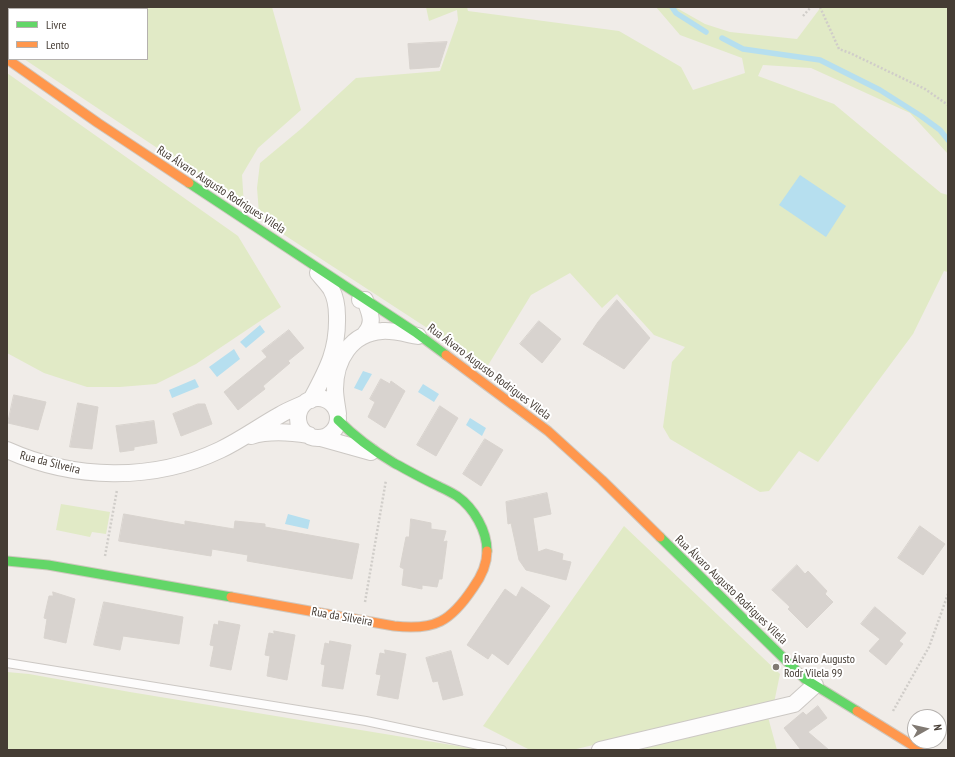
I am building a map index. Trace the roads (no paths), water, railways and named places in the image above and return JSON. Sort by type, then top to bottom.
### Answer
[{"type":"main road","name":"Rua Álvaro Augusto Rodrigues Vilela","points":[[8,60],[98,123],[420,336],[518,408],[548,431],[602,480],[804,679],[920,750]]},
{"type":"main road","name":"Rua da Silveira","points":[[7,561],[48,565],[362,621],[410,628],[438,623],[450,616],[465,602],[480,578],[485,565],[487,553],[483,529],[477,516],[466,503],[457,496],[386,458],[357,438],[338,417]]},
{"type":"street","points":[[309,262],[331,290],[336,303],[337,328]]},
{"type":"street","points":[[352,300],[365,300],[370,312],[371,328],[354,341],[344,354],[336,375],[335,389],[338,417],[336,427],[332,432],[315,437],[304,432],[298,420],[299,414],[327,371],[334,354],[339,310],[344,303],[352,300]]},
{"type":"street","points":[[365,334],[382,331],[420,336]]},
{"type":"street","name":"Rua da Silveira","points":[[7,450],[54,466],[86,472],[120,474],[172,467],[195,460],[239,440],[281,414],[308,401],[318,398],[330,402],[335,407],[338,417]]},
{"type":"street","name":"Rua da Silveira","points":[[239,440],[260,434],[288,432],[315,437],[386,458]]},
{"type":"street","points":[[600,750],[794,704],[815,686]]},
{"type":"lane","points":[[7,663],[366,721],[502,750]]},
{"type":"water","points":[[800,175],[846,206],[826,237],[779,205]]},
{"type":"water","points":[[260,325],[265,332],[246,348],[240,342]]},
{"type":"water","points":[[234,349],[240,359],[217,377],[209,367]]},
{"type":"water","points":[[363,371],[372,374],[362,391],[354,388]]},
{"type":"water","points":[[195,379],[199,387],[172,398],[169,390]]},
{"type":"water","points":[[423,384],[439,394],[434,402],[418,392]]},
{"type":"water","points":[[470,418],[486,428],[482,436],[466,425]]},
{"type":"water","points":[[288,514],[310,520],[308,529],[285,524]]},
{"type":"waterway","points":[[672,7],[676,13],[706,32]]},
{"type":"waterway","points":[[722,38],[743,49],[820,60],[880,90],[921,116],[940,130],[948,140]]},
{"type":"place","name":"R Álvaro Augusto Rodr Vilela 99","points":[[776,667]]}]
